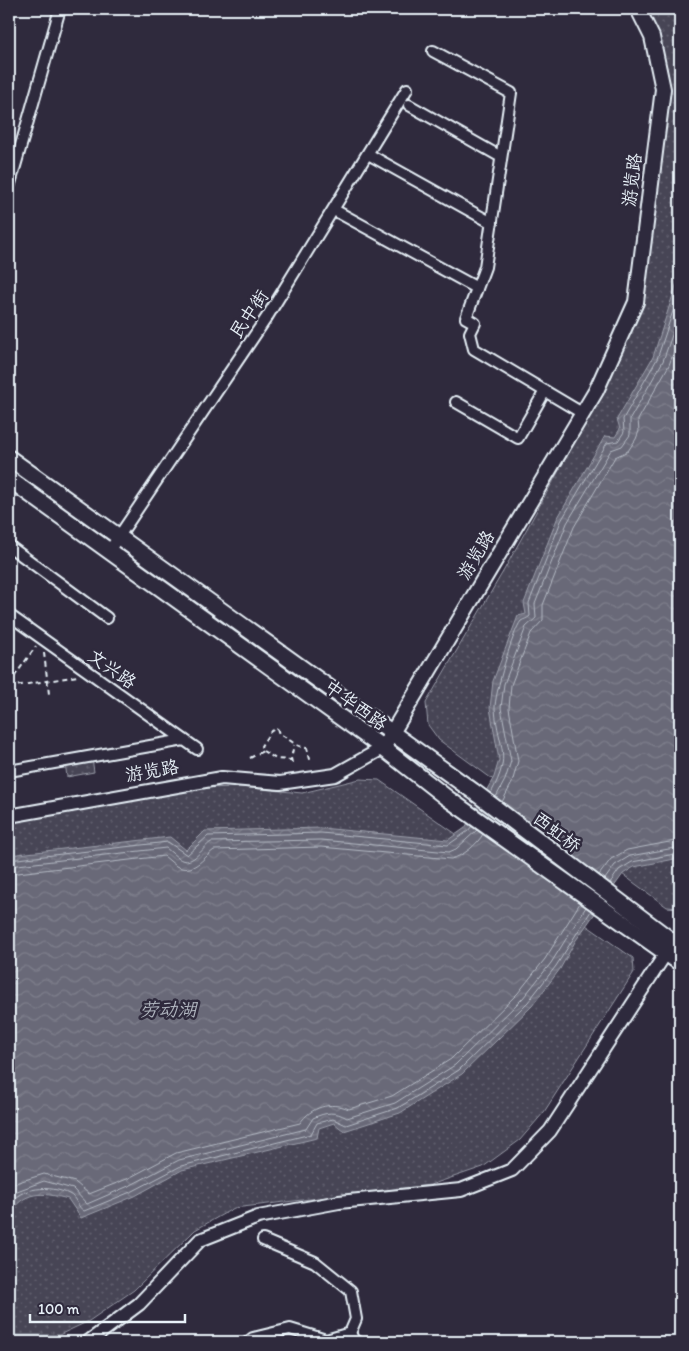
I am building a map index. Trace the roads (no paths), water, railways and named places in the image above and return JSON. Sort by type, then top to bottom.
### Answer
[{"type":"main road","name":"游览路","points":[[383,748],[596,391],[636,302],[663,89],[652,37],[638,9]]},
{"type":"main road","name":"中华西路","points":[[9,458],[473,791]]},
{"type":"main road","name":"中华西路","points":[[9,479],[383,748],[447,798],[614,908],[675,945],[680,964]]},
{"type":"main road","name":"西虹桥","points":[[473,791],[614,908]]},
{"type":"street","points":[[9,187],[60,9]]},
{"type":"street","points":[[433,51],[511,93],[485,267],[466,318],[475,323],[470,333],[474,348],[582,413]]},
{"type":"street","name":"民中街","points":[[109,550],[267,317],[407,89]]},
{"type":"street","points":[[409,105],[502,157]]},
{"type":"street","points":[[368,154],[492,222]]},
{"type":"street","points":[[334,210],[477,288]]},
{"type":"street","points":[[456,402],[518,438],[545,391]]},
{"type":"street","points":[[9,546],[107,618]]},
{"type":"street","name":"文兴路","points":[[9,615],[198,749]]},
{"type":"street","points":[[9,771],[184,740]]},
{"type":"street","name":"游览路","points":[[9,816],[222,778],[280,783],[335,775],[383,748]]},
{"type":"street","points":[[88,1342],[139,1304],[200,1240],[209,1236],[258,1217],[339,1202],[461,1190],[512,1170],[550,1131],[675,945]]},
{"type":"street","points":[[263,1240],[315,1262],[351,1291],[356,1319],[350,1333],[354,1341],[358,1342]]},
{"type":"street","points":[[248,1342],[253,1338],[290,1329],[326,1340],[350,1333]]},
{"type":"water","name":"劳动湖","points":[[680,273],[680,858],[634,867],[623,874],[576,940],[560,969],[532,1006],[462,1074],[400,1113],[344,1131],[334,1123],[319,1128],[317,1138],[182,1170],[135,1196],[81,1218],[68,1199],[42,1194],[27,1197],[9,1215],[9,855],[170,837],[186,850],[205,831],[321,828],[448,840],[465,828],[494,777],[499,760],[490,708],[493,681],[518,616],[526,614],[524,603],[557,519],[605,436],[615,437],[620,429],[617,419],[653,357]]}]
